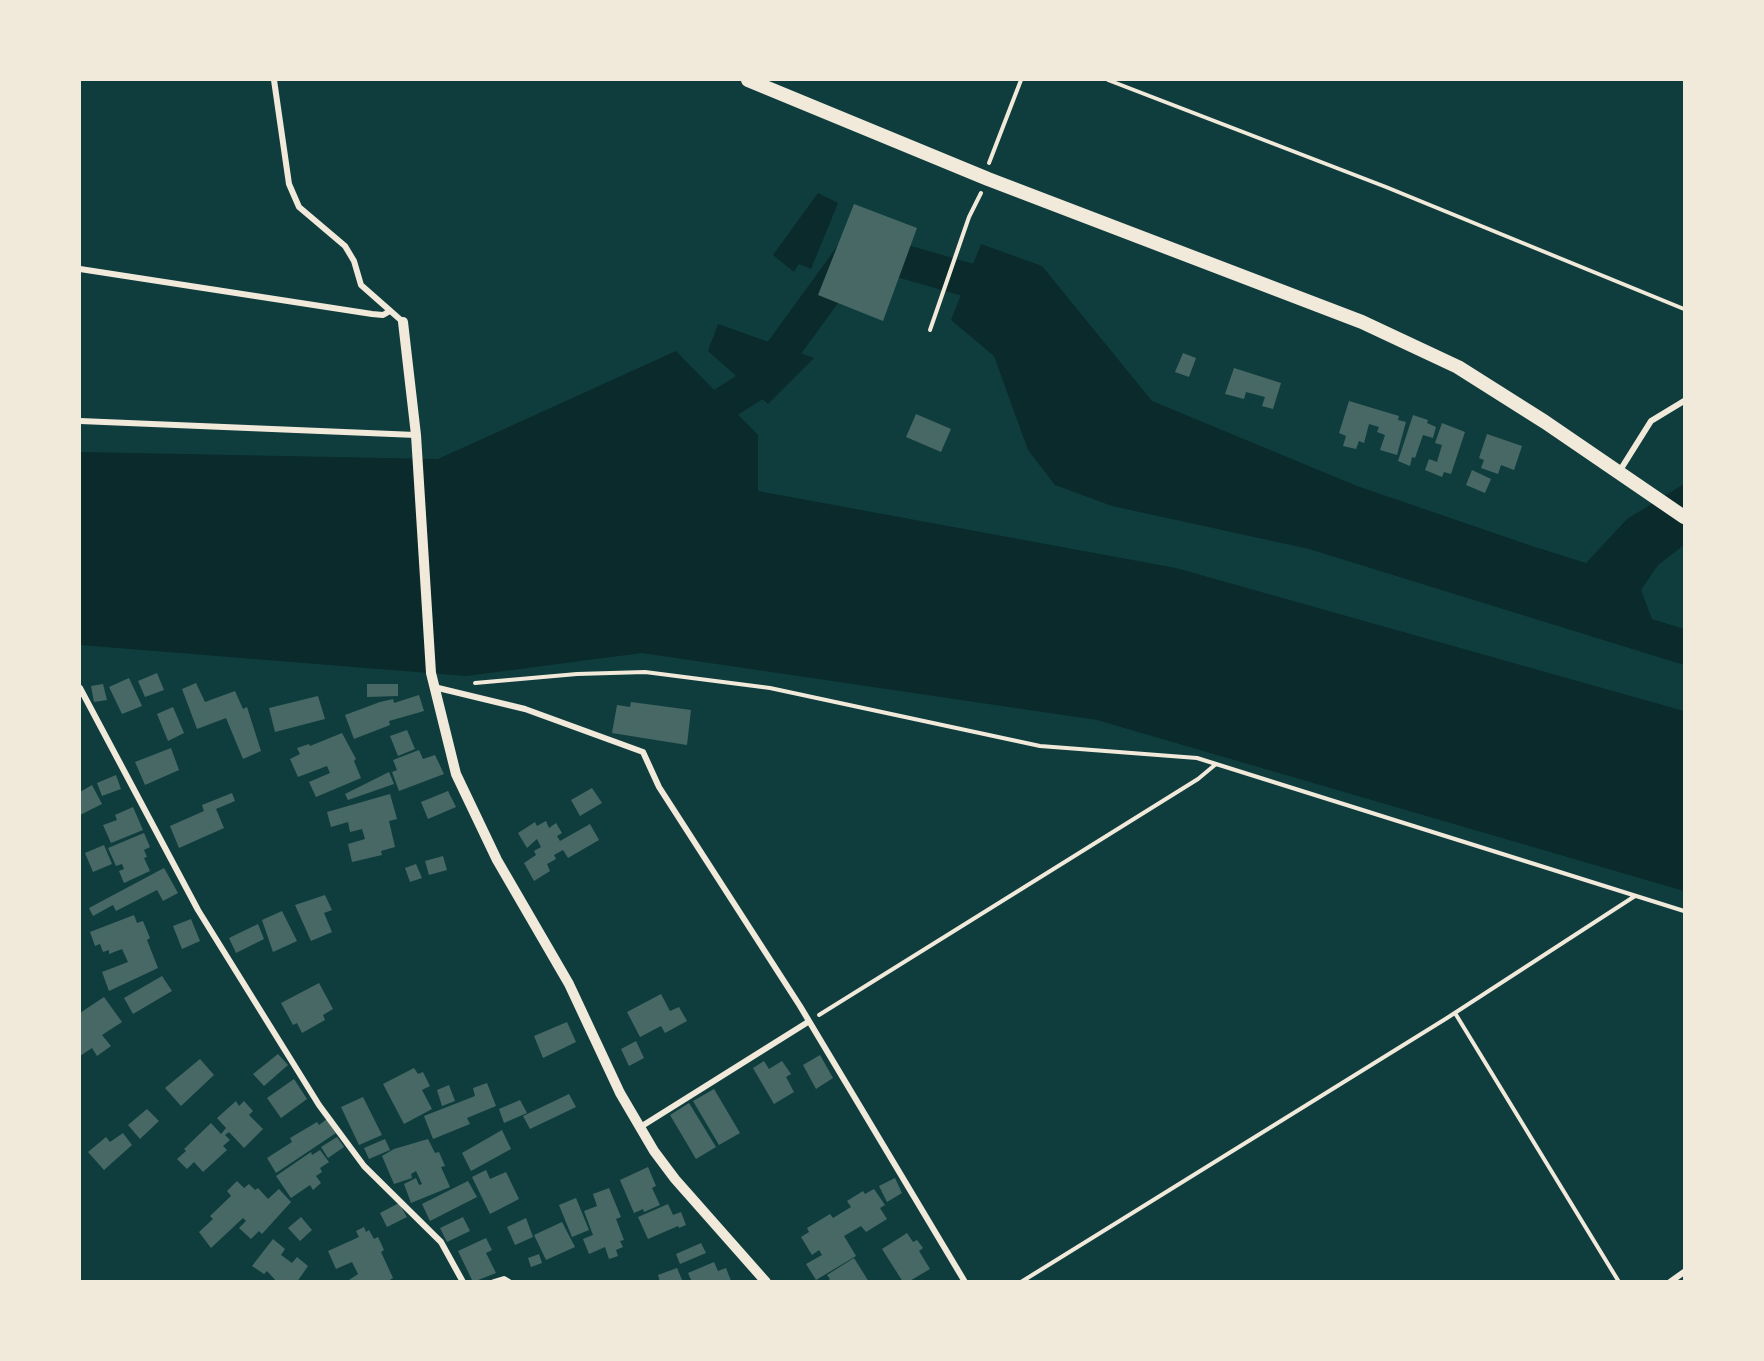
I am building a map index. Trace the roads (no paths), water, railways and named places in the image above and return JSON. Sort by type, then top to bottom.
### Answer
[{"type":"main road","points":[[748,80],[988,179],[1362,322],[1458,367],[1684,517]]},
{"type":"street","points":[[274,80],[289,184],[299,207],[345,246],[354,261],[361,285],[403,322],[416,435],[431,673],[456,774],[497,860],[569,984],[620,1093],[642,1126],[654,1151],[675,1179],[766,1281]]},
{"type":"street","points":[[80,269],[372,314],[383,315],[390,311]]},
{"type":"street","points":[[1619,473],[1651,422],[1684,401]]},
{"type":"street","points":[[80,421],[416,435]]},
{"type":"street","points":[[434,687],[525,709],[643,752],[659,787],[800,1006],[965,1281]]},
{"type":"street","points":[[80,688],[198,910],[319,1105],[364,1166],[441,1242],[463,1281]]},
{"type":"street","points":[[642,1126],[808,1022]]},
{"type":"street","points":[[1670,1281],[1684,1272]]},
{"type":"street","points":[[494,1281],[504,1279],[509,1281]]},
{"type":"water","points":[[818,193],[838,203],[811,269],[799,264],[794,272],[773,255]]},
{"type":"water","points":[[981,244],[1042,266],[1152,401],[1357,486],[1532,546],[1586,563],[1627,519],[1684,484],[1684,545],[1658,565],[1641,590],[1652,619],[1684,629],[1684,665],[1309,549],[1112,506],[1055,485],[1028,450],[994,356],[951,320]]},
{"type":"water","points":[[718,324],[814,358],[768,404],[708,351]]},
{"type":"water","points":[[676,351],[758,435],[758,491],[1176,568],[1684,711],[1684,891],[1097,720],[642,653],[466,676],[80,645],[80,452],[438,459]]},
{"type":"waterway","points":[[686,428],[761,380],[857,248],[989,286],[1003,304]]}]
